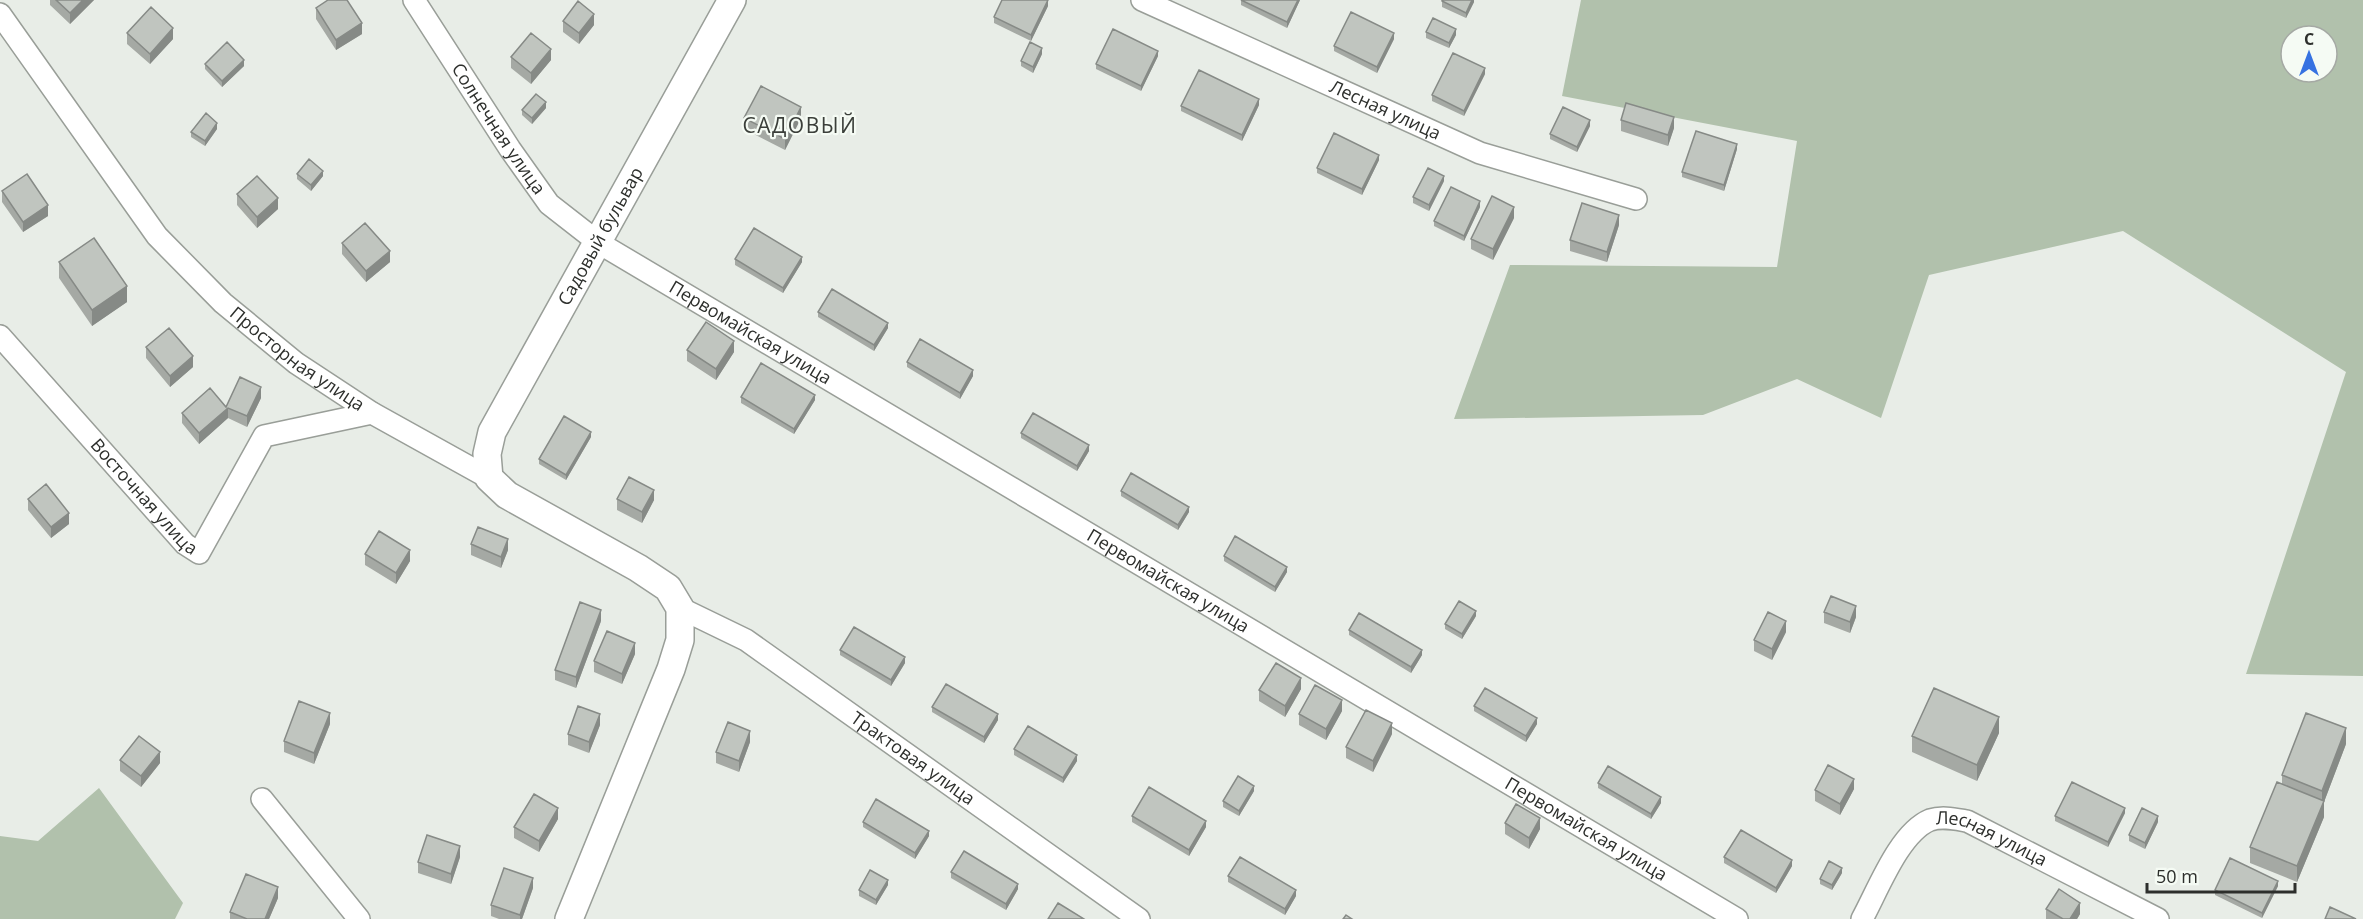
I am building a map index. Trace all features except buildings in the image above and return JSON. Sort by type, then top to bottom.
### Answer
[{"type":"street","name":"Солнечная улица","points":[[414,0],[510,149],[549,204],[599,243]]},
{"type":"street","name":"Садовый бульвар","points":[[489,478],[487,454],[492,432],[732,0]]},
{"type":"street","name":"Лесная улица","points":[[1142,0],[1480,153],[1636,199]]},
{"type":"street","name":"Просторная улица","points":[[0,14],[157,236],[223,303],[296,363],[372,413],[489,478],[507,495],[638,568],[668,588],[680,608]]},
{"type":"street","name":"Первомайская улица","points":[[599,243],[1737,919]]},
{"type":"street","name":"Восточная улица","points":[[0,336],[185,544],[199,553],[264,436],[372,413]]},
{"type":"street","points":[[569,919],[671,669],[680,640],[680,608]]},
{"type":"street","name":"Трактовая улица","points":[[680,608],[746,640],[1139,919]]},
{"type":"street","points":[[262,799],[360,919]]},
{"type":"street","name":"Лесная улица","points":[[1862,919],[1905,840],[1917,827],[1932,819],[1948,818],[1967,821],[2158,919]]},
{"type":"green space","points":[[1581,0],[2363,0],[2363,676],[2246,674],[2346,372],[2123,231],[1929,275],[1881,418],[1797,379],[1703,415],[1454,419],[1510,265],[1777,267],[1797,141],[1562,96]]},
{"type":"green space","points":[[99,788],[183,903],[175,919],[0,919],[0,836],[38,841]]},
{"type":"district","name":"САДОВЫЙ","points":[[800,126]]}]
